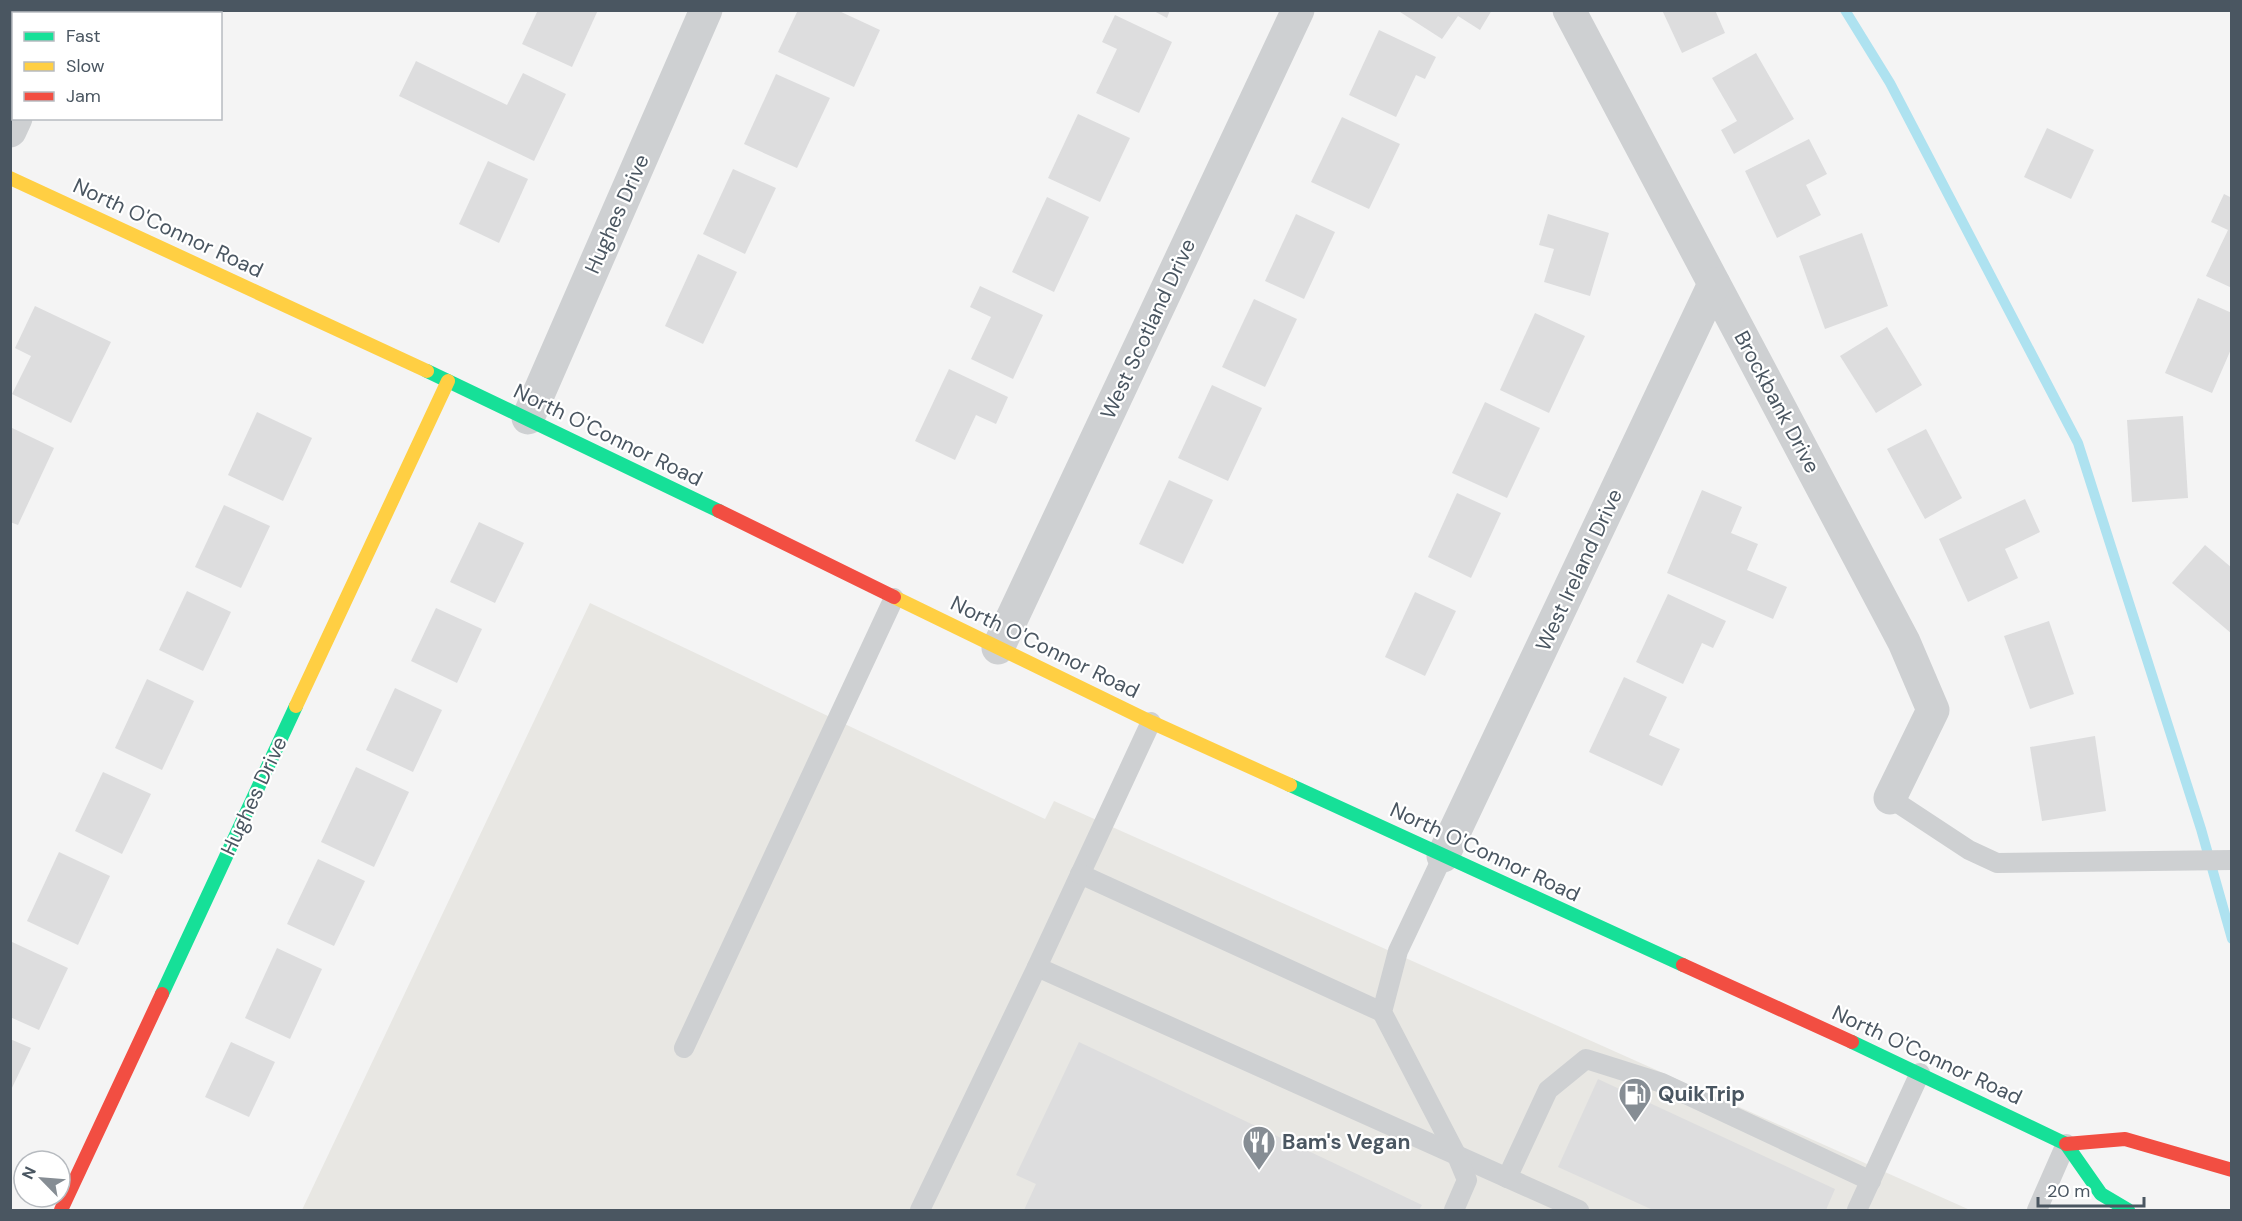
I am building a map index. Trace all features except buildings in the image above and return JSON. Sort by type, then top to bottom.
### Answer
[{"type":"main road","name":"North O'Connor Road","points":[[10,178],[528,418],[1151,722],[1920,1073],[2066,1144],[2101,1194],[2128,1210]]},
{"type":"main road","name":"Hughes Drive","points":[[61,1210],[448,381]]},
{"type":"main road","points":[[2066,1144],[2125,1139],[2232,1170]]},
{"type":"main road","points":[[2204,1161],[2232,1156]]},
{"type":"street","name":"Hughes Drive","points":[[528,418],[706,10]]},
{"type":"street","name":"West Scotland Drive","points":[[998,648],[1298,10]]},
{"type":"street","name":"Brockbank Drive","points":[[1569,10],[1904,642],[1933,710],[1890,798]]},
{"type":"street","name":"West Ireland Drive","points":[[1443,856],[1714,284]]},
{"type":"lane","points":[[684,1048],[894,598]]},
{"type":"lane","points":[[920,1210],[1151,722]]},
{"type":"lane","points":[[1890,798],[1969,850],[1997,863],[2231,860]]},
{"type":"lane","points":[[1382,1012],[1398,951],[1443,856]]},
{"type":"lane","points":[[1080,874],[1382,1012],[1457,1156],[1467,1180],[1454,1210]]},
{"type":"lane","points":[[1036,968],[1579,1210]]},
{"type":"lane","points":[[1508,1178],[1548,1090],[1586,1059],[1662,1083],[1871,1181]]},
{"type":"lane","points":[[1857,1210],[1920,1073]]},
{"type":"lane","points":[[2037,1210],[2066,1144]]},
{"type":"shaded area","points":[[590,603],[1045,819],[1054,801],[1970,1210],[302,1210]]},
{"type":"waterway","points":[[1845,10],[1890,83],[2078,443],[2201,829],[2232,939]]},
{"type":"traffic: fast","points":[[427,371],[719,511]]},
{"type":"traffic: fast","points":[[162,994],[296,706]]},
{"type":"traffic: fast","points":[[1290,785],[1683,965]]},
{"type":"traffic: fast","points":[[1852,1042],[2066,1144],[2101,1194],[2128,1210]]},
{"type":"traffic: slow","points":[[10,178],[427,371]]},
{"type":"traffic: slow","points":[[296,706],[448,381]]},
{"type":"traffic: slow","points":[[894,597],[1151,722],[1290,785]]},
{"type":"traffic: jam","points":[[719,511],[894,597]]},
{"type":"traffic: jam","points":[[1683,965],[1852,1042]]},
{"type":"traffic: jam","points":[[61,1210],[162,994]]},
{"type":"traffic: jam","points":[[2066,1144],[2125,1139],[2232,1170]]},
{"type":"place","name":"QuikTrip","points":[[1635,1123]]},
{"type":"place","name":"Bam's Vegan","points":[[1259,1171]]}]
